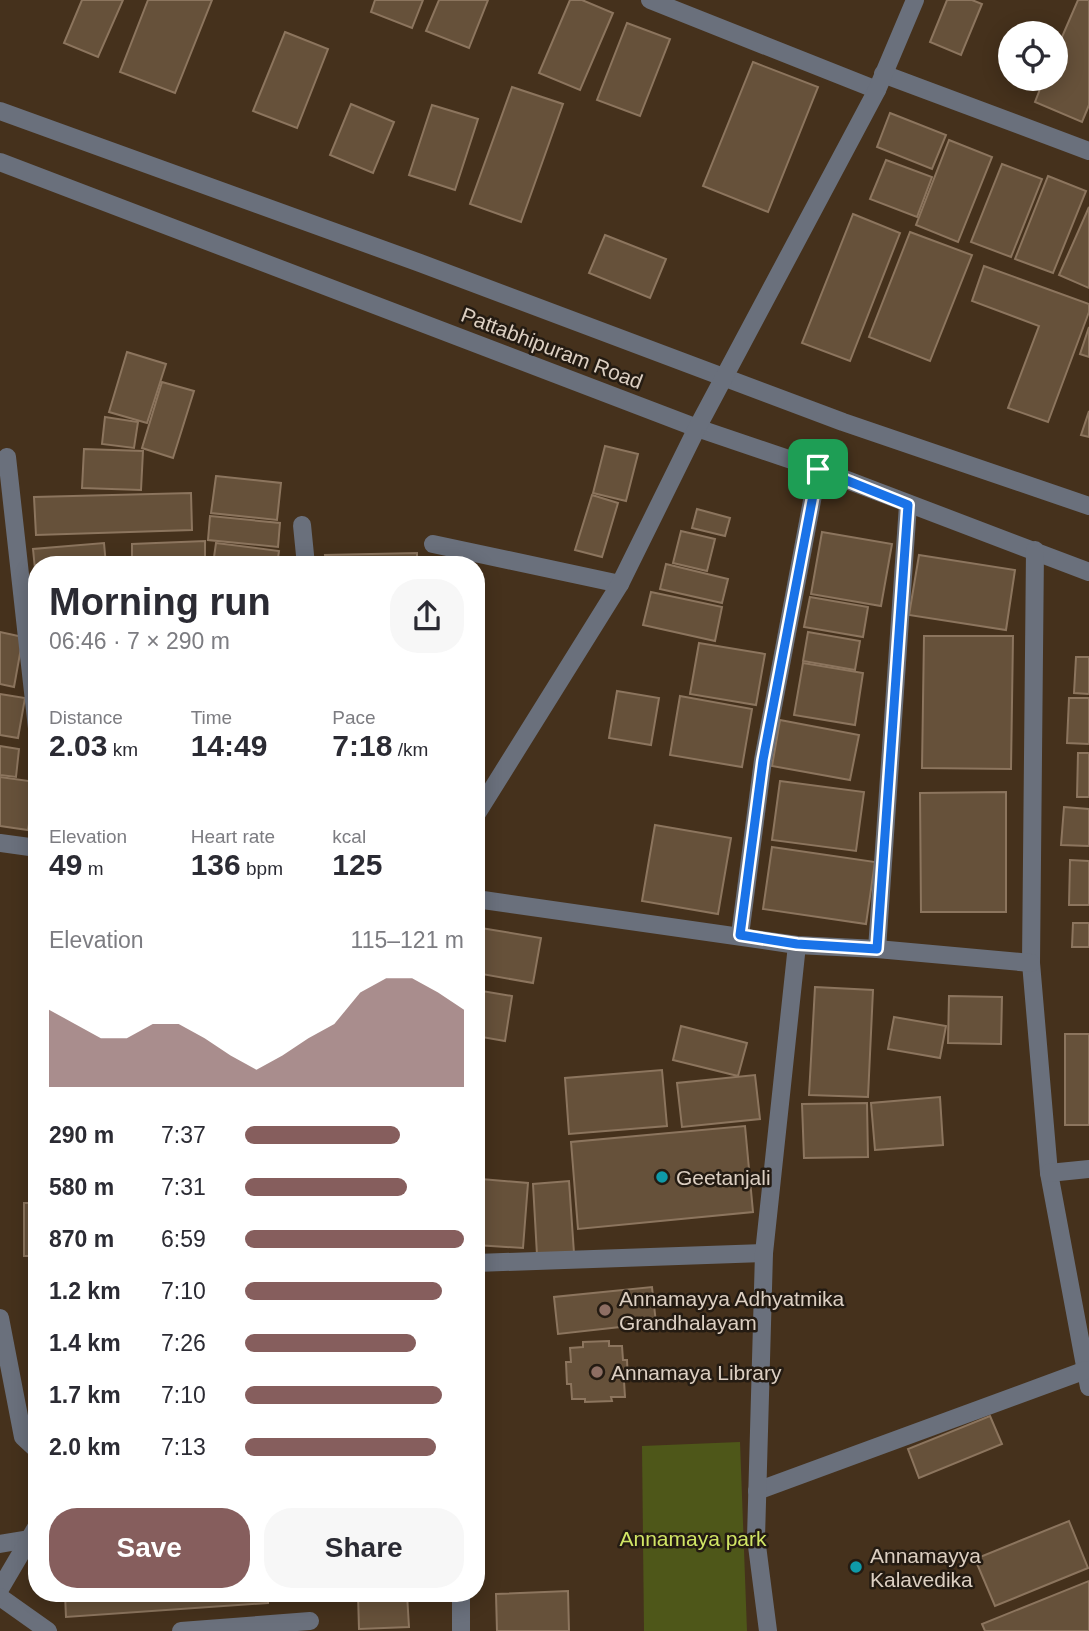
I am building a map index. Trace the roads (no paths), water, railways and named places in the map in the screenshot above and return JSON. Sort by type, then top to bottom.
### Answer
[{"type":"street","points":[[650,0],[880,82],[1089,151]]},
{"type":"street","points":[[485,801],[620,584],[696,428],[880,82],[915,0]]},
{"type":"street","name":"Pattabhipuram Road","points":[[0,111],[421,263],[843,422],[1089,506]]},
{"type":"street","name":"Pattabhipuram Road","points":[[0,162],[696,428],[818,469],[1089,572]]},
{"type":"street","points":[[7,457],[28,647]]},
{"type":"street","points":[[740,935],[763,760],[818,469]]},
{"type":"street","points":[[877,949],[908,505]]},
{"type":"street","points":[[303,525],[305,556]]},
{"type":"street","points":[[433,544],[620,584]]},
{"type":"street","points":[[757,1492],[1087,1378],[1049,1173],[1031,964],[1035,550]]},
{"type":"street","points":[[0,843],[28,847]]},
{"type":"street","points":[[485,900],[797,944],[1031,964]]},
{"type":"street","points":[[768,1631],[756,1538],[764,1253],[797,944]]},
{"type":"street","points":[[1049,1173],[1089,1169]]},
{"type":"street","points":[[485,1263],[764,1253]]},
{"type":"street","points":[[0,1318],[23,1437],[28,1442]]},
{"type":"street","points":[[0,1544],[28,1534]]},
{"type":"street","points":[[0,1589],[28,1541]]},
{"type":"street","points":[[0,1597],[48,1631]]},
{"type":"street","points":[[461,1602],[461,1631]]},
{"type":"street","points":[[181,1631],[310,1621]]},
{"type":"place","name":"Geetanjali","points":[[662,1177]]},
{"type":"place","name":"Annamayya Adhyatmika Grandhalayam","points":[[605,1310]]},
{"type":"place","name":"Annamaya Library","points":[[597,1372]]},
{"type":"place","name":"Annamayya Kalavedika","points":[[856,1567]]},
{"type":"park label","name":"Annamaya park","points":[[693,1538]]}]
